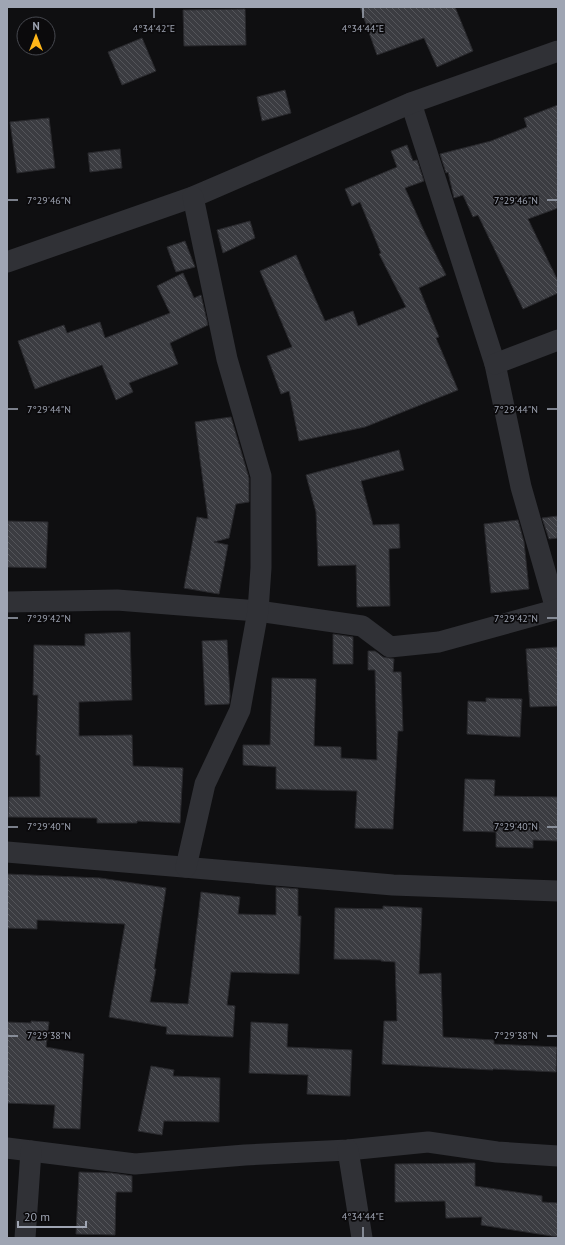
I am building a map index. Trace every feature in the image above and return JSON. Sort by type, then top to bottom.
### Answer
[{"type":"street","points":[[7,262],[193,197],[411,103],[558,50]]},
{"type":"street","points":[[7,602],[117,600],[258,611],[362,626],[390,647],[439,642],[557,609],[521,487],[495,364],[411,103]]},
{"type":"street","points":[[186,867],[205,784],[240,710],[258,611],[261,568],[261,476],[227,359],[193,197]]},
{"type":"street","points":[[495,364],[558,340]]},
{"type":"street","points":[[7,852],[393,885],[558,891]]},
{"type":"street","points":[[7,1148],[135,1164],[244,1155],[348,1150],[428,1142],[498,1152],[558,1156]]},
{"type":"street","points":[[348,1150],[362,1238]]},
{"type":"street","points":[[25,1238],[31,1151]]},
{"type":"building","points":[[360,7],[455,7],[473,51],[437,67],[424,38],[377,55]]},
{"type":"building","points":[[245,9],[246,45],[184,46],[183,10]]},
{"type":"building","points":[[142,38],[156,71],[122,85],[108,52]]},
{"type":"building","points":[[285,90],[291,113],[262,121],[257,97]]},
{"type":"building","points":[[558,105],[558,208],[528,219],[558,281],[558,293],[523,309],[478,215],[473,217],[463,195],[454,198],[448,172],[446,173],[440,154],[491,141],[527,127],[524,118]]},
{"type":"building","points":[[49,118],[55,168],[17,173],[10,122]]},
{"type":"building","points":[[407,145],[413,161],[417,160],[424,181],[405,188],[446,275],[419,288],[439,337],[436,338],[458,390],[365,427],[299,441],[289,391],[281,394],[267,356],[292,347],[260,271],[296,255],[325,321],[353,311],[358,326],[406,307],[379,254],[381,253],[360,202],[352,206],[345,189],[397,167],[391,151]]},
{"type":"building","points":[[120,149],[122,168],[90,172],[88,153]]},
{"type":"building","points":[[250,221],[255,238],[223,253],[217,230]]},
{"type":"building","points":[[185,241],[195,267],[176,272],[167,247]]},
{"type":"building","points":[[183,273],[194,298],[201,295],[208,325],[170,343],[178,364],[129,383],[133,392],[116,400],[102,365],[35,389],[18,341],[64,325],[67,333],[100,322],[105,338],[170,313],[157,286]]},
{"type":"building","points":[[231,417],[249,478],[249,502],[236,504],[229,538],[214,542],[228,545],[219,594],[184,588],[197,517],[208,519],[195,422]]},
{"type":"building","points":[[399,450],[404,470],[361,481],[373,525],[399,524],[400,548],[389,549],[390,606],[357,607],[356,565],[318,566],[316,512],[306,475]]},
{"type":"building","points":[[558,516],[558,538],[549,539],[542,518]]},
{"type":"building","points":[[518,520],[524,542],[529,589],[491,593],[484,524]]},
{"type":"building","points":[[8,521],[48,522],[46,568],[7,567]]},
{"type":"building","points":[[130,632],[132,700],[79,702],[79,736],[132,735],[133,766],[183,768],[180,823],[137,821],[137,823],[97,823],[97,818],[8,817],[9,797],[40,797],[40,755],[36,755],[38,695],[33,695],[34,645],[85,646],[85,634]]},
{"type":"building","points":[[333,634],[353,637],[353,664],[333,664]]},
{"type":"building","points":[[227,640],[230,696],[229,704],[205,705],[202,641]]},
{"type":"building","points":[[558,647],[558,706],[530,707],[526,649]]},
{"type":"building","points":[[368,651],[375,651],[383,657],[394,659],[393,672],[401,672],[403,731],[398,731],[393,829],[355,828],[357,791],[276,789],[276,767],[243,765],[243,745],[270,745],[272,678],[316,679],[314,746],[341,747],[341,758],[377,760],[375,670],[368,670]]},
{"type":"building","points":[[486,698],[522,699],[520,737],[467,734],[468,701],[486,702]]},
{"type":"building","points":[[465,779],[495,780],[494,796],[558,797],[558,841],[533,840],[533,848],[496,847],[496,832],[463,831]]},
{"type":"building","points":[[7,874],[100,878],[166,888],[154,969],[156,969],[150,1002],[188,1004],[201,892],[240,897],[238,914],[276,915],[276,887],[298,889],[298,916],[301,916],[299,974],[231,972],[227,1005],[235,1006],[233,1037],[166,1034],[167,1027],[109,1017],[125,924],[37,920],[37,929],[7,928]]},
{"type":"building","points":[[383,906],[422,908],[419,974],[441,973],[443,1037],[494,1040],[494,1044],[557,1047],[556,1072],[382,1064],[384,1021],[397,1021],[395,962],[381,960],[334,959],[335,908],[383,909]]},
{"type":"building","points":[[31,1021],[49,1022],[46,1047],[84,1054],[80,1129],[53,1128],[55,1105],[7,1103],[7,1022],[31,1023]]},
{"type":"building","points":[[251,1022],[288,1024],[287,1047],[352,1050],[350,1096],[307,1094],[308,1075],[249,1073]]},
{"type":"building","points":[[151,1066],[174,1070],[173,1076],[220,1078],[219,1122],[164,1121],[162,1135],[138,1131]]},
{"type":"building","points":[[475,1163],[475,1186],[542,1196],[542,1202],[558,1203],[558,1237],[481,1225],[482,1217],[446,1218],[445,1201],[395,1202],[395,1164]]},
{"type":"building","points":[[79,1172],[112,1173],[132,1176],[132,1192],[116,1192],[115,1235],[76,1234]]}]
